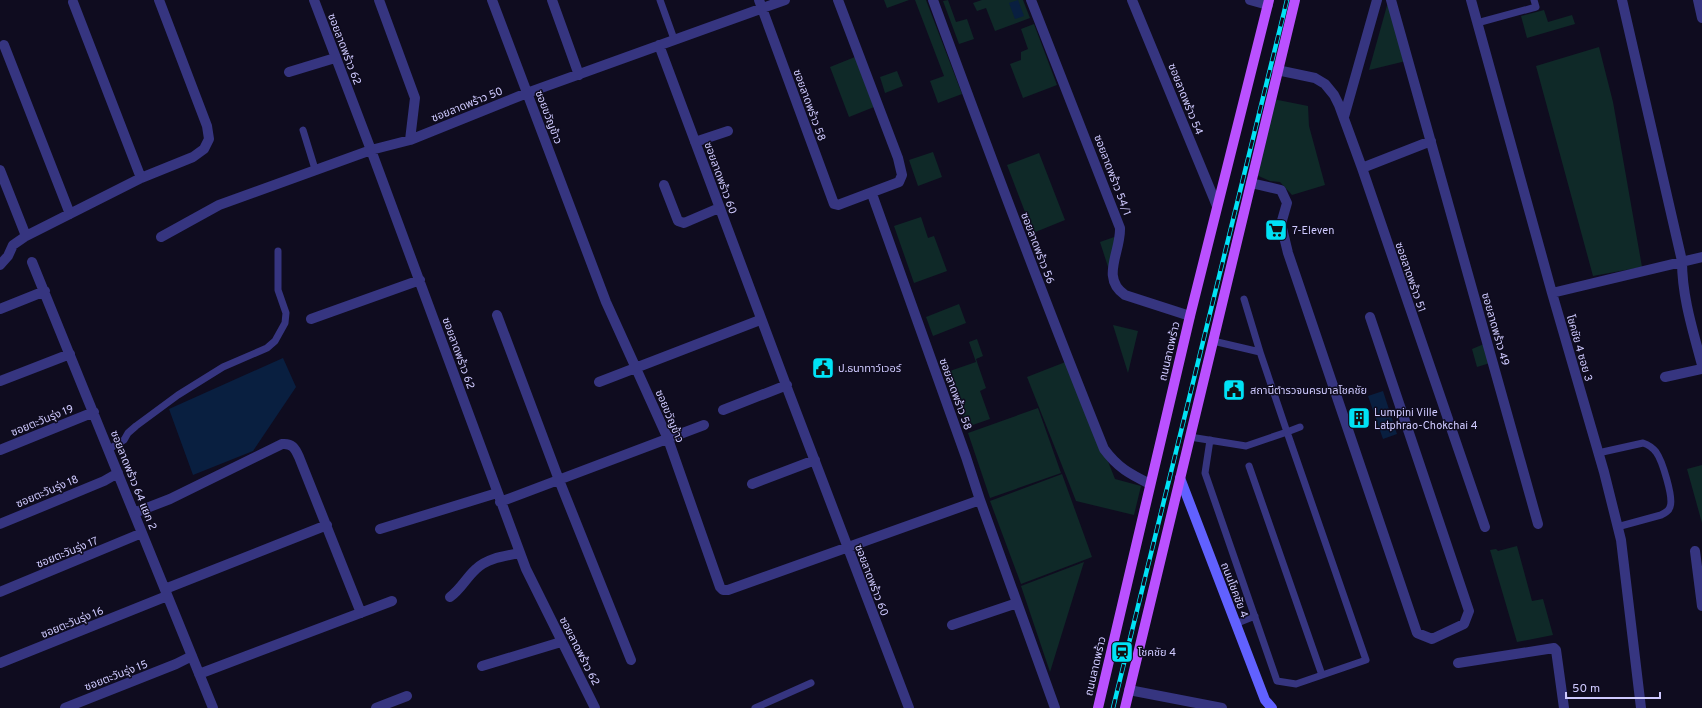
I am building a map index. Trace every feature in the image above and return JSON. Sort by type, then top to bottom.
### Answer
[{"type":"main road","points":[[1125,708],[1295,0]]},
{"type":"main road","name":"ถนนลาดพร้าว","points":[[1098,708],[1190,316],[1269,3]]},
{"type":"main road","name":"ถนนโชคชัย 4","points":[[1180,478],[1264,700],[1269,708]]},
{"type":"street","points":[[0,265],[8,256],[14,245],[26,236],[142,178],[193,157],[204,149],[209,139],[207,126],[159,0]]},
{"type":"street","name":"ซอยลาดพร้าว 62","points":[[314,0],[420,280],[520,553],[561,642],[595,708]]},
{"type":"street","points":[[379,0],[415,98],[410,140]]},
{"type":"street","name":"ซอยขวัญข้าว","points":[[492,0],[606,302],[668,439],[720,587],[723,590],[728,590],[847,549],[980,500]]},
{"type":"street","points":[[552,0],[579,75]]},
{"type":"street","name":"ซอยลาดพร้าว 50","points":[[161,237],[219,205],[371,150],[410,140],[527,93],[659,45],[760,4],[785,0]]},
{"type":"street","name":"ซอยลาดพร้าว 58","points":[[760,4],[834,204],[838,205],[872,194],[899,182],[902,178],[902,170],[838,0]]},
{"type":"street","name":"ซอยลาดพร้าว 56","points":[[933,0],[1063,346],[1104,449],[1120,468],[1150,484]]},
{"type":"street","name":"ซอยลาดพร้าว 54/1","points":[[1031,0],[1120,228],[1112,275],[1114,283],[1118,290],[1125,295],[1190,316]]},
{"type":"street","name":"ซอยลาดพร้าว 54","points":[[1132,0],[1217,206]]},
{"type":"street","points":[[1250,0],[1269,3]]},
{"type":"street","points":[[1344,116],[1377,0]]},
{"type":"street","name":"ซอยลาดพร้าว 49","points":[[1391,0],[1538,524]]},
{"type":"street","name":"โชคชัย 4 ซอย 3","points":[[1471,0],[1598,453],[1617,527],[1626,575],[1641,708]]},
{"type":"street","points":[[1622,0],[1682,261],[1682,279],[1686,304],[1702,365]]},
{"type":"street","points":[[1698,0],[1702,18]]},
{"type":"street","points":[[73,2],[142,178]]},
{"type":"street","points":[[4,45],[70,214]]},
{"type":"street","name":"ซอยลาดพร้าว 60","points":[[659,45],[760,320],[787,385],[847,549],[909,708]]},
{"type":"street","points":[[289,72],[335,58]]},
{"type":"street","name":"ซอยลาดพร้าว 51","points":[[1277,70],[1315,78],[1324,84],[1334,95],[1344,116],[1485,527]]},
{"type":"street","points":[[694,142],[728,131]]},
{"type":"street","points":[[1362,168],[1431,141]]},
{"type":"street","points":[[0,170],[26,236]]},
{"type":"street","points":[[1251,183],[1280,190],[1286,203],[1281,224],[1288,253],[1417,633],[1432,639],[1464,624],[1469,611],[1370,317]]},
{"type":"street","points":[[664,185],[678,221],[681,223],[719,208]]},
{"type":"street","name":"ซอยลาดพร้าว 58","points":[[872,194],[1055,708]]},
{"type":"street","points":[[1552,293],[1702,257]]},
{"type":"street","name":"ซอยลาดพร้าว 64 แยก 2","points":[[32,262],[213,708]]},
{"type":"street","points":[[311,319],[420,280]]},
{"type":"street","points":[[0,309],[45,291]]},
{"type":"street","points":[[497,315],[631,660]]},
{"type":"street","points":[[598,382],[636,369],[760,320]]},
{"type":"street","points":[[0,381],[70,354]]},
{"type":"street","points":[[1665,377],[1702,369]]},
{"type":"street","points":[[723,410],[787,385]]},
{"type":"street","name":"ซอยตะวันรุ่ง 19","points":[[0,450],[94,412]]},
{"type":"street","points":[[380,529],[499,498],[560,480],[704,425]]},
{"type":"street","points":[[134,513],[170,499],[282,444],[288,444],[295,448],[299,457],[361,613]]},
{"type":"street","points":[[752,484],[815,460]]},
{"type":"street","name":"ซอยตะวันรุ่ง 18","points":[[0,524],[104,481],[118,473]]},
{"type":"street","name":"ซอยตะวันรุ่ง 16","points":[[0,663],[153,602],[166,593],[327,525]]},
{"type":"street","name":"ซอยตะวันรุ่ง 17","points":[[0,592],[142,534]]},
{"type":"street","points":[[1695,551],[1702,606]]},
{"type":"street","points":[[450,597],[458,592],[476,569],[488,561],[520,553]]},
{"type":"street","points":[[199,674],[392,601]]},
{"type":"street","points":[[952,625],[1017,603]]},
{"type":"street","points":[[482,666],[561,642]]},
{"type":"street","points":[[1458,663],[1554,648],[1556,650],[1564,708]]},
{"type":"street","name":"ซอยตะวันรุ่ง 15","points":[[65,708],[176,664],[192,656]]},
{"type":"street","points":[[1129,690],[1192,705],[1222,708]]},
{"type":"street","points":[[376,708],[407,696]]},
{"type":"lane","points":[[660,0],[674,39]]},
{"type":"lane","points":[[1478,23],[1536,7],[1534,0]]},
{"type":"lane","points":[[303,130],[316,169]]},
{"type":"lane","points":[[108,449],[124,440],[128,433],[136,426],[178,395],[224,367],[268,348],[275,341],[285,323],[286,314],[278,290],[278,251]]},
{"type":"lane","points":[[1210,440],[1205,473],[1277,681],[1296,684],[1366,660],[1287,432],[1244,299]]},
{"type":"lane","points":[[1213,341],[1260,352]]},
{"type":"lane","points":[[1190,437],[1246,446],[1300,427]]},
{"type":"lane","points":[[1598,453],[1643,443],[1649,445],[1656,452],[1662,463],[1671,506],[1661,515],[1617,527]]},
{"type":"lane","points":[[1249,466],[1322,675]]},
{"type":"lane","points":[[1235,624],[1255,616]]},
{"type":"lane","points":[[755,708],[767,706],[811,683]]},
{"type":"green space","points":[[884,0],[909,0],[887,8]]},
{"type":"green space","points":[[915,0],[926,0],[962,94],[938,103],[930,81],[944,76]]},
{"type":"green space","points":[[948,0],[956,22],[967,19],[974,39],[959,44],[943,1]]},
{"type":"green space","points":[[982,0],[1023,0],[1030,18],[995,31],[986,8],[977,11],[973,3]]},
{"type":"green space","points":[[1388,2],[1406,61],[1369,70]]},
{"type":"green space","points":[[1544,10],[1548,22],[1572,15],[1575,24],[1527,38],[1521,16]]},
{"type":"green space","points":[[1034,24],[1057,85],[1023,98],[1010,64],[1021,60],[1021,52],[1028,49],[1021,29]]},
{"type":"green space","points":[[1599,47],[1613,102],[1642,267],[1593,276],[1536,66]]},
{"type":"green space","points":[[855,57],[874,107],[849,117],[830,67]]},
{"type":"green space","points":[[897,71],[903,86],[885,93],[880,77]]},
{"type":"green space","points":[[1273,99],[1308,106],[1309,126],[1325,185],[1292,195],[1280,182],[1270,181],[1254,174]]},
{"type":"green space","points":[[933,152],[942,177],[918,186],[909,160]]},
{"type":"green space","points":[[1039,153],[1065,220],[1033,233],[1007,165]]},
{"type":"green space","points":[[921,217],[928,238],[934,236],[947,271],[914,283],[894,226]]},
{"type":"green space","points":[[1120,235],[1110,273],[1100,242]]},
{"type":"green space","points":[[959,304],[966,323],[933,336],[926,317]]},
{"type":"green space","points":[[1113,325],[1138,331],[1128,373]]},
{"type":"green space","points":[[977,339],[983,356],[976,359],[986,388],[980,391],[990,419],[967,427],[947,372],[976,362],[969,342]]},
{"type":"green space","points":[[1484,344],[1490,363],[1477,367],[1472,349]]},
{"type":"green space","points":[[1068,361],[1115,479],[1141,486],[1134,515],[1076,501],[1027,377]]},
{"type":"green space","points":[[1038,408],[1061,473],[990,498],[968,433]]},
{"type":"green space","points":[[1702,465],[1702,523],[1687,469]]},
{"type":"green space","points":[[1062,474],[1092,557],[1021,584],[990,501]]},
{"type":"green space","points":[[1517,546],[1532,601],[1543,599],[1553,635],[1517,642],[1490,550],[1496,549],[1498,551]]},
{"type":"green space","points":[[1084,562],[1050,672],[1021,586]]},
{"type":"water","points":[[1018,0],[1024,16],[1015,19],[1009,3]]},
{"type":"water","points":[[283,358],[296,387],[253,451],[193,475],[169,409]]},
{"type":"water","points":[[1383,391],[1397,434],[1383,439],[1368,396]]},
{"type":"railway","points":[[1113,708],[1287,0]]},
{"type":"place","name":"7-Eleven","points":[[1276,230]]},
{"type":"place","name":"ป.ธนาทาว์เวอร์","points":[[823,368]]},
{"type":"place","name":"สถานีตำรวจนครบาลโชคชัย","points":[[1234,390]]},
{"type":"place","name":"Lumpini Ville Latphrao-Chokchai 4","points":[[1359,418]]},
{"type":"place","name":"โชคชัย 4","points":[[1122,652]]}]
